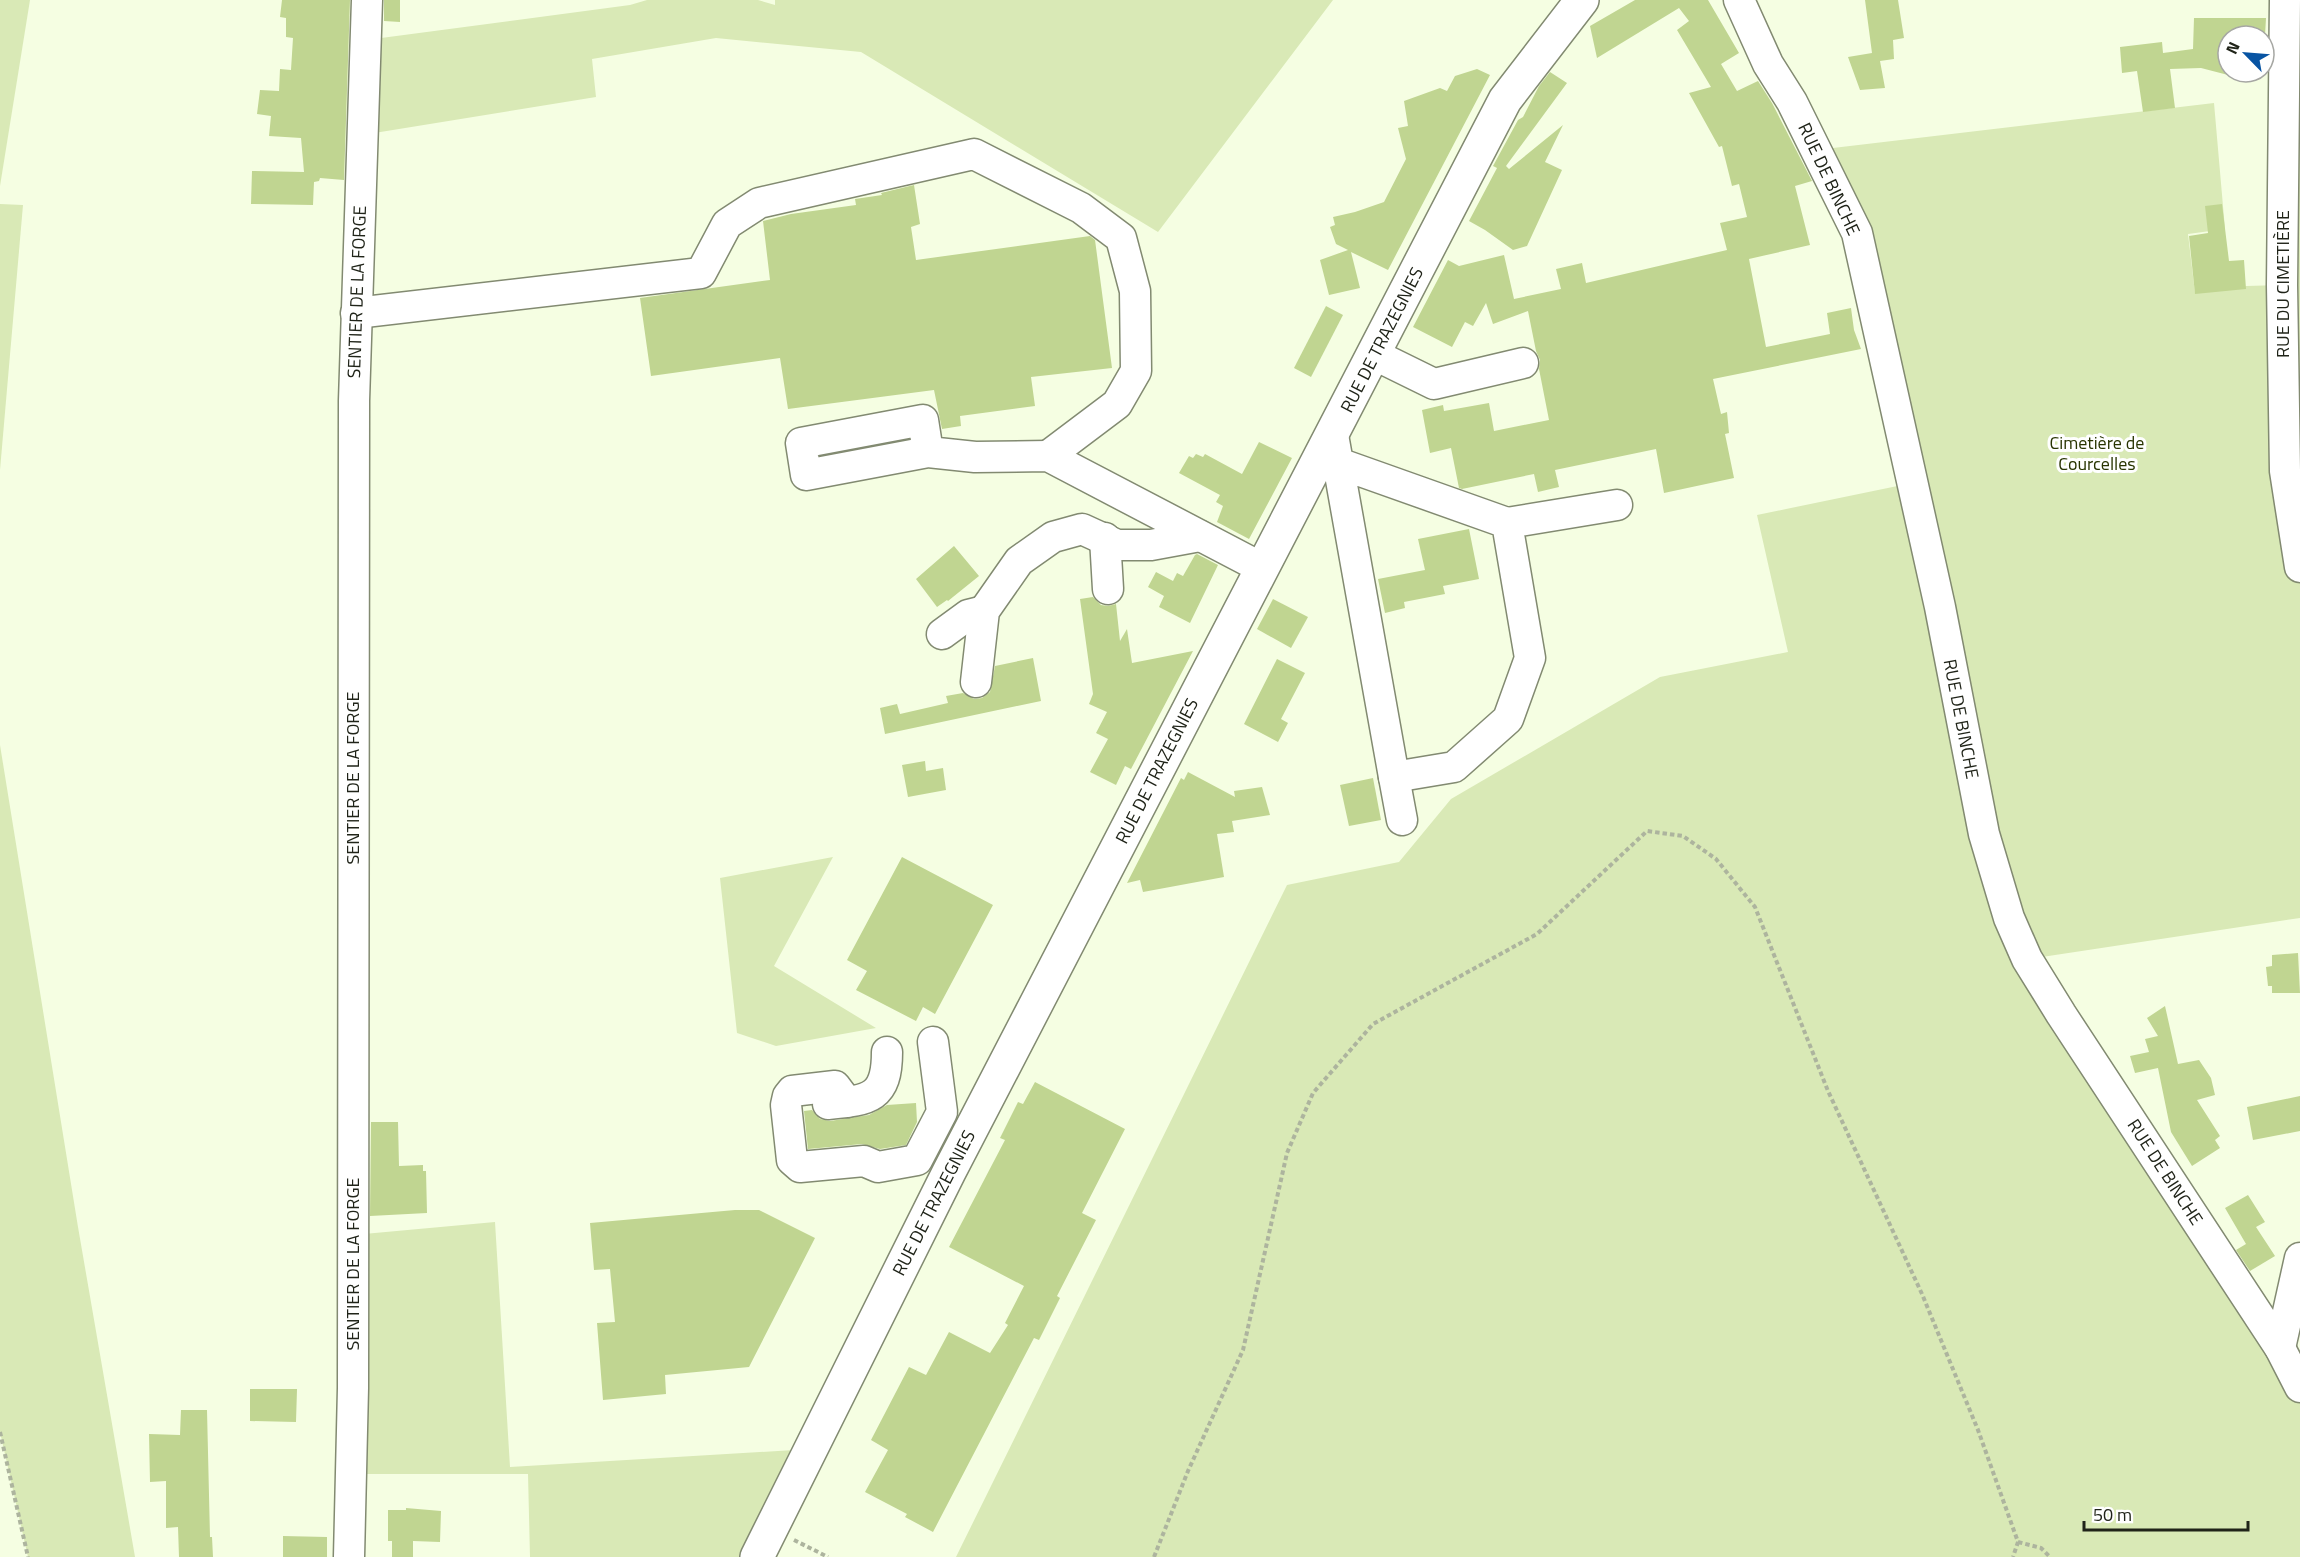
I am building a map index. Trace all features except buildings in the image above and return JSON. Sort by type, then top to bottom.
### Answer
[{"type":"main road","name":"RUE DE TRAZEGNIES","points":[[764,1543],[949,1172],[1262,568],[1335,449],[1374,355],[1505,100],[1582,0]]},
{"type":"street","name":"SENTIER DE LA FORGE","points":[[349,1557],[353,1377],[354,401],[367,0]]},
{"type":"street","name":"RUE DE BINCHE","points":[[1740,0],[1768,64],[1792,102],[1857,233],[1937,596],[1984,834],[2009,918],[2027,959],[2061,1014],[2280,1348],[2300,1387]]},
{"type":"street","name":"RUE DU CIMETIÈRE","points":[[2285,0],[2282,285],[2284,471],[2300,567]]},
{"type":"street","points":[[356,313],[701,273],[727,224],[759,203],[974,154],[1081,208],[1121,238],[1135,291],[1136,371],[1118,405],[1048,456]]},
{"type":"street","points":[[1374,355],[1434,384],[1523,363]]},
{"type":"street","points":[[1335,449],[1507,523],[1617,506]]},
{"type":"street","points":[[1335,449],[1402,820]]},
{"type":"street","points":[[928,452],[975,457],[1048,456],[1262,568]]},
{"type":"street","points":[[1394,777],[1454,767],[1508,719],[1530,658],[1507,523]]},
{"type":"street","points":[[976,682],[984,611],[1019,561],[1053,537],[1082,529],[1118,545],[1151,545],[1200,536]]},
{"type":"street","points":[[1106,538],[1108,589]]},
{"type":"street","points":[[942,634],[968,615],[984,611]]},
{"type":"street","points":[[887,1052],[887,1072],[884,1082],[875,1094],[847,1102],[786,1107],[792,1160],[800,1167],[864,1161],[878,1167],[917,1160],[942,1112],[933,1042]]},
{"type":"street","points":[[2280,1348],[2300,1258]]},
{"type":"path","points":[[1154,1557],[1188,1471],[1244,1350],[1287,1153],[1313,1093],[1373,1024],[1537,934],[1647,831],[1683,836],[1716,859],[1755,907],[1828,1091],[1926,1304],[1978,1430],[2018,1542],[2013,1557]]},
{"type":"path","points":[[0,1432],[28,1557]]},
{"type":"path","points":[[2018,1542],[2041,1548],[2050,1557]]},
{"type":"path","points":[[764,1543],[828,1557]]},
{"type":"green space","points":[[0,0],[30,0],[0,186]]},
{"type":"green space","points":[[647,0],[758,0],[775,5],[775,0],[1333,0],[1158,232],[861,52],[716,38],[592,59],[596,97],[362,135],[366,40],[630,5]]},
{"type":"green space","name":"Cimetière de Courcelles","points":[[2285,0],[2300,0],[2300,918],[2028,959],[2300,1387],[2300,1557],[956,1557],[1287,885],[1399,862],[1451,799],[1660,677],[1788,652],[1757,515],[1912,483],[1857,233],[1816,150],[2214,103],[2225,229],[2188,234],[2195,293],[2246,286],[2282,285]]},
{"type":"green space","points":[[0,204],[23,205],[0,470]]},
{"type":"green space","points":[[0,745],[78,1227],[135,1557],[28,1557],[0,1432]]},
{"type":"green space","points":[[833,857],[774,966],[876,1028],[776,1046],[737,1033],[720,878]]},
{"type":"green space","points":[[495,1222],[510,1467],[810,1449],[757,1557],[530,1557],[528,1474],[352,1474],[353,1235]]}]
